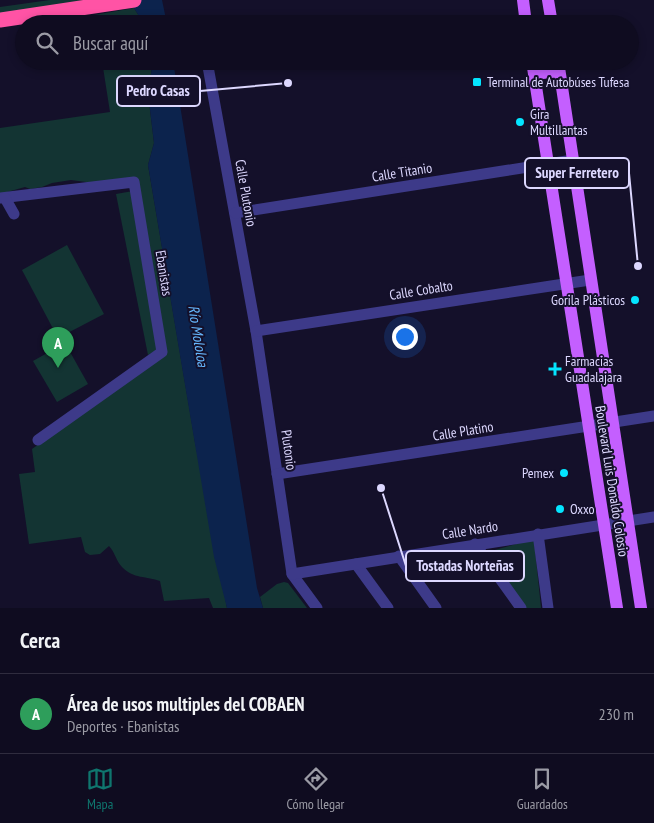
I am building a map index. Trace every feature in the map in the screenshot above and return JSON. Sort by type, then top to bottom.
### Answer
[{"type":"highway","points":[[33,15],[134,0]]},
{"type":"highway","points":[[0,20],[15,18]]},
{"type":"main road","points":[[523,0],[525,15]]},
{"type":"main road","points":[[548,0],[550,15]]},
{"type":"main road","name":"Boulevard Luis Donaldo Colosio","points":[[533,70],[617,608]]},
{"type":"main road","name":"Boulevard Luis Donaldo Colosio","points":[[559,70],[641,608]]},
{"type":"street","name":"Calle Plutonio","points":[[209,70],[256,331]]},
{"type":"street","name":"Calle Titanio","points":[[235,213],[573,160]]},
{"type":"street","name":"Ebanistas","points":[[2,198],[134,182],[162,352],[38,440]]},
{"type":"street","points":[[2,198],[14,214]]},
{"type":"street","name":"Calle Cobalto","points":[[256,331],[590,280]]},
{"type":"street","name":"Plutonio","points":[[256,331],[292,574]]},
{"type":"street","name":"Calle Platino","points":[[277,474],[654,416]]},
{"type":"street","name":"Calle Nardo","points":[[292,574],[654,516]]},
{"type":"street","points":[[538,534],[548,608]]},
{"type":"street","points":[[475,544],[522,608]]},
{"type":"street","points":[[399,556],[436,608]]},
{"type":"street","points":[[356,564],[388,608]]},
{"type":"street","points":[[292,574],[317,608]]},
{"type":"green space","points":[[50,0],[91,0],[0,14],[0,7]]},
{"type":"green space","points":[[134,8],[138,15],[94,15]]},
{"type":"green space","points":[[103,70],[152,70],[148,93],[154,143],[148,165],[195,442],[227,608],[213,608],[209,598],[164,601],[160,581],[126,571],[120,565],[109,546],[100,554],[90,555],[85,552],[81,537],[29,544],[19,474],[35,472],[32,449],[161,358],[134,182],[86,182],[71,180],[30,189],[25,187],[0,194],[0,128],[110,112]]},
{"type":"green space","points":[[133,191],[160,348],[148,355],[116,194]]},
{"type":"green space","points":[[67,245],[104,314],[58,338],[22,270]]},
{"type":"green space","points":[[65,343],[88,384],[57,402],[33,361]]},
{"type":"green space","points":[[534,539],[541,608],[525,608],[484,553]]},
{"type":"green space","points":[[288,583],[307,608],[263,608],[260,597],[277,584]]},
{"type":"water","points":[[129,0],[162,0],[165,15],[138,15]]},
{"type":"water","name":"Río Mololoa","points":[[152,70],[174,70],[257,588],[263,608],[227,608],[214,557],[148,165],[154,143],[148,93]]},
{"type":"place","name":"Terminal de Autobúses Tufesa","points":[[477,82]]},
{"type":"place","name":"Pedro Casas","points":[[288,83]]},
{"type":"place","name":"Gira Multillantas","points":[[520,122]]},
{"type":"place","name":"Super Ferretero","points":[[638,266]]},
{"type":"place","name":"Gorila Plásticos","points":[[635,300]]},
{"type":"place","name":"Área de usos multiples del COBAEN","points":[[58,368]]},
{"type":"place","name":"Farmacias Guadalajara","points":[[555,369]]},
{"type":"place","name":"Pemex","points":[[564,473]]},
{"type":"place","name":"Tostadas Norteñas","points":[[381,488]]},
{"type":"place","name":"Oxxo","points":[[560,509]]}]
